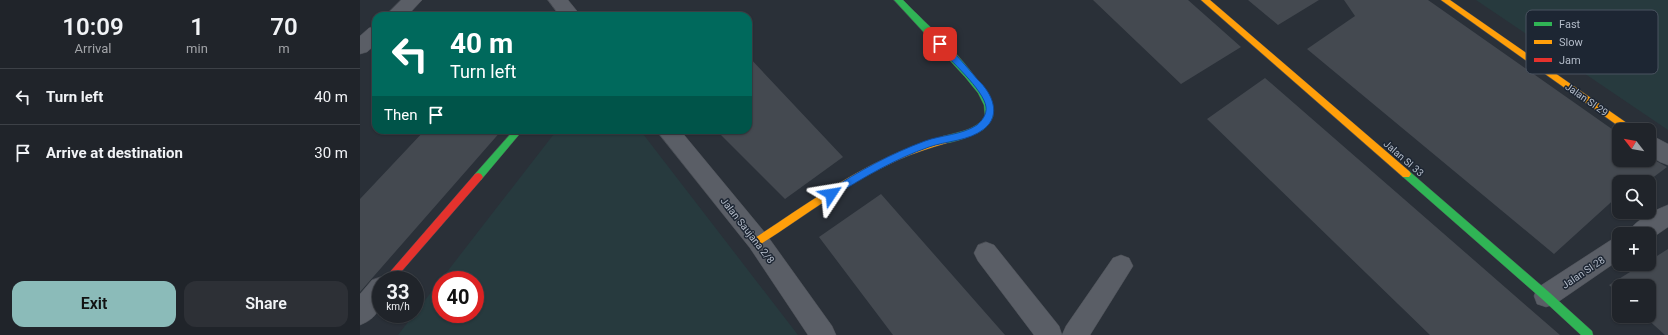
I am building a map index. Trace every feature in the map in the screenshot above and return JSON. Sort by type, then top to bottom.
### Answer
[{"type":"street","points":[[400,12],[413,0]]},
{"type":"street","points":[[557,0],[568,12]]},
{"type":"street","points":[[758,241],[867,170],[927,144],[972,132],[981,126],[989,117],[990,107],[981,88],[898,0]]},
{"type":"street","name":"Jalan SI 33","points":[[1205,0],[1546,296],[1588,335]]},
{"type":"street","name":"Jalan SI 29","points":[[1445,0],[1526,57]]},
{"type":"street","points":[[360,47],[372,36]]},
{"type":"street","name":"Jalan SI 29","points":[[1551,74],[1621,123]]},
{"type":"street","points":[[396,271],[516,134]]},
{"type":"street","name":"Jalan Saujana 2/8","points":[[670,134],[758,241],[823,335]]},
{"type":"street","points":[[1656,148],[1668,156]]},
{"type":"street","points":[[1650,227],[1668,215]]},
{"type":"street","points":[[986,253],[1050,335]]},
{"type":"street","name":"Jalan SI 28","points":[[1546,296],[1612,253]]},
{"type":"street","points":[[1075,335],[1121,266]]},
{"type":"street","points":[[360,313],[372,299]]},
{"type":"green space","points":[[1476,0],[1668,0],[1668,130],[1585,74],[1658,74],[1658,10],[1526,10],[1526,34]]},
{"type":"green space","points":[[554,134],[643,134],[798,335],[398,335],[407,323],[424,323],[424,301],[432,291],[432,323],[484,323],[484,271],[448,271]]},
{"type":"building","points":[[1093,0],[1188,0],[1241,47],[1181,84]]},
{"type":"building","points":[[1248,0],[1319,0],[1278,25]]},
{"type":"building","points":[[1344,0],[1428,0],[1526,69],[1526,74],[1533,74],[1612,129],[1612,167],[1656,167],[1656,161],[1667,167],[1656,175],[1612,175],[1612,201],[1554,254],[1307,49],[1355,16]]},
{"type":"building","points":[[752,60],[843,157],[785,199],[720,134],[752,134]]},
{"type":"building","points":[[1265,78],[1560,335],[1430,335],[1207,119]]},
{"type":"building","points":[[421,134],[498,134],[378,271],[372,271],[372,278],[360,292],[360,199]]},
{"type":"building","points":[[881,194],[1005,335],[893,335],[819,237]]},
{"type":"building","points":[[1668,249],[1668,335],[1665,335],[1652,323],[1656,323],[1656,279],[1619,279],[1632,271],[1656,271],[1656,257]]},
{"type":"traffic: fast","points":[[898,0],[953,56],[981,91],[988,105],[989,116],[986,121],[976,130],[944,140]]},
{"type":"traffic: fast","points":[[478,177],[516,134]]},
{"type":"traffic: fast","points":[[1406,174],[1546,296],[1588,335]]},
{"type":"traffic: slow","points":[[1205,0],[1406,174]]},
{"type":"traffic: slow","points":[[1445,0],[1526,57]]},
{"type":"traffic: slow","points":[[1551,74],[1621,123]]},
{"type":"traffic: slow","points":[[758,241],[847,183],[870,170],[918,148],[944,140]]},
{"type":"traffic: jam","points":[[396,271],[478,177]]},
{"type":"route","points":[[831,194],[867,170],[879,164],[927,144],[972,132],[981,126],[989,117],[990,107],[987,97],[981,88],[940,44]]}]
